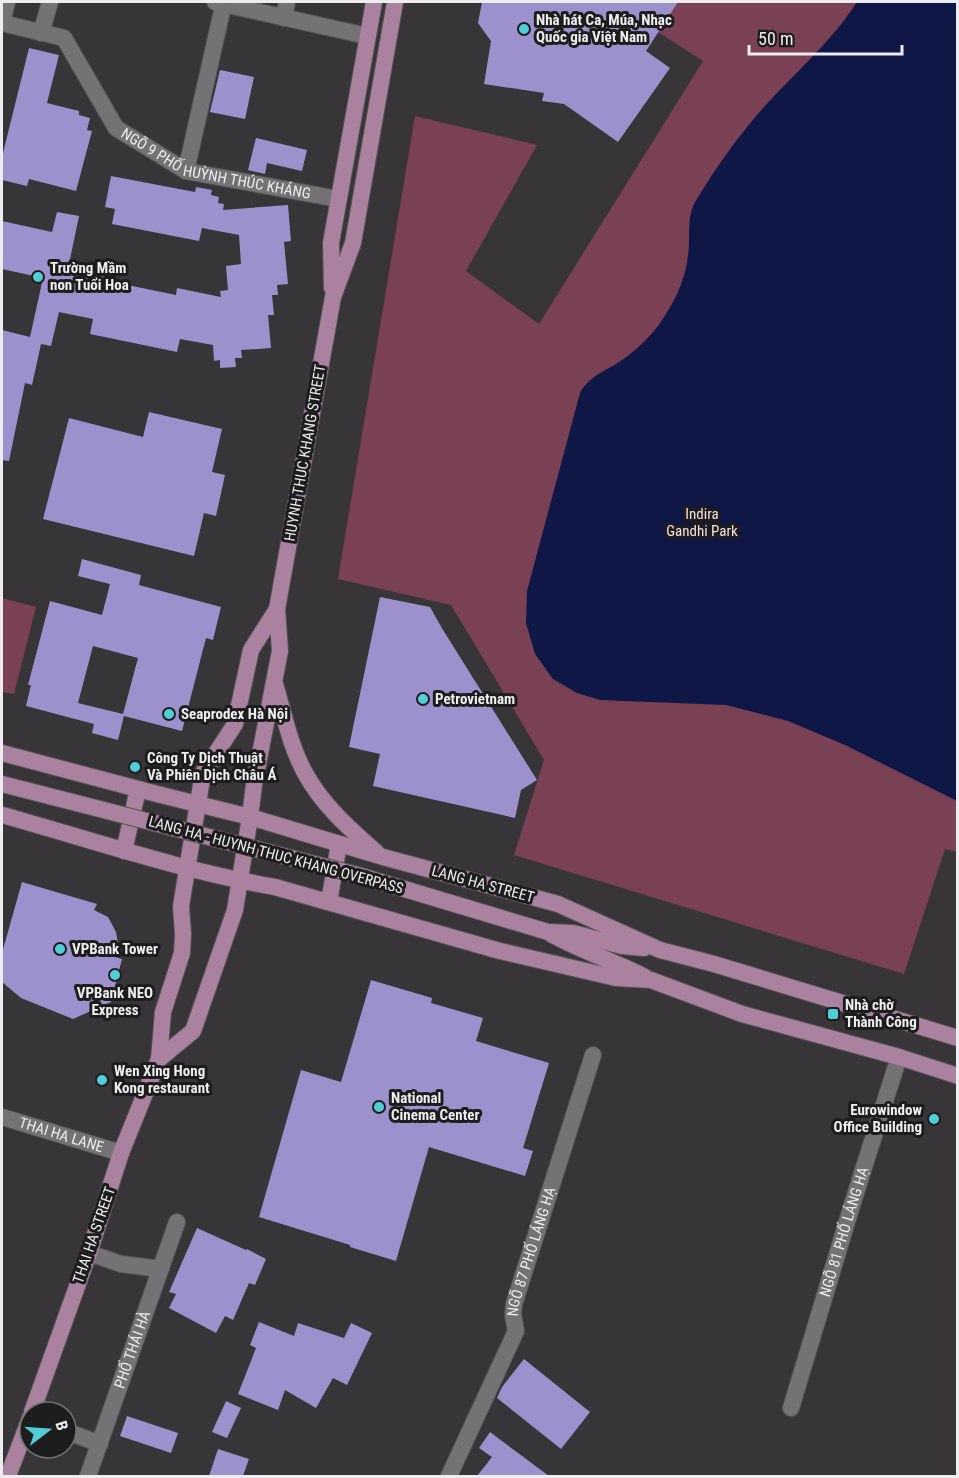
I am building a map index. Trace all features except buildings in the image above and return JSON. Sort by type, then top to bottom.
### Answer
[{"type":"main road","name":"HUYNH THUC KHANG STREET","points":[[333,297],[331,243],[374,2]]},
{"type":"main road","name":"HUYNH THUC KHANG STREET","points":[[240,881],[254,785],[280,651],[277,609],[333,297],[353,243],[395,2]]},
{"type":"main road","name":"HUYNH THUC KHANG STREET","points":[[188,868],[203,774],[235,724],[251,650],[277,609]]},
{"type":"main road","points":[[274,680],[294,750],[312,785],[343,824],[382,857]]},
{"type":"main road","name":"LANG HA STREET","points":[[2,753],[250,817],[382,857],[558,904],[660,950],[714,964],[957,1038]]},
{"type":"main road","name":"LANG HA - HUYNH THUC KHANG OVERPASS","points":[[2,784],[361,876],[548,932],[571,945],[620,964],[651,980]]},
{"type":"main road","points":[[124,851],[138,789]]},
{"type":"main road","points":[[2,815],[188,868],[240,881],[275,886],[500,951],[616,978],[651,980],[742,1014],[899,1057],[957,1076]]},
{"type":"main road","points":[[329,902],[339,844]]},
{"type":"main road","name":"THAI HA STREET","points":[[36,1400],[89,1253],[121,1153],[159,1059],[163,1012],[182,953],[181,906],[188,868]]},
{"type":"main road","name":"THAI HA STREET","points":[[159,1059],[193,1031],[235,910],[240,881]]},
{"type":"main road","name":"LANG HA - HUYNH THUC KHANG OVERPASS","points":[[548,932],[573,933],[622,946],[660,950]]},
{"type":"main road","points":[[8,1476],[18,1450]]},
{"type":"street","points":[[2,23],[8,2]]},
{"type":"street","points":[[41,33],[50,2]]},
{"type":"street","points":[[186,171],[221,2],[286,10],[367,36]]},
{"type":"street","name":"NGÕ 9 PHỐ HUỲNH THÚC KHÁNG","points":[[2,23],[64,38],[116,128],[186,171],[338,199]]},
{"type":"street","name":"NGÕ 87 PHỐ LÁNG HẠ","points":[[449,1476],[516,1331],[513,1315],[514,1304],[593,1055]]},
{"type":"street","name":"NGÕ 81 PHỐ LÁNG HẠ","points":[[791,1408],[899,1057]]},
{"type":"street","name":"THAI HA LANE","points":[[2,1117],[121,1153]]},
{"type":"street","name":"PHỐ THÁI HÀ","points":[[88,1476],[177,1222]]},
{"type":"street","points":[[89,1253],[121,1264],[160,1269]]},
{"type":"street","points":[[78,1436],[100,1444]]},
{"type":"green space","name":"Indira Gandhi Park","points":[[623,2],[957,2],[957,852],[945,849],[904,974],[514,855],[544,760],[451,605],[338,579],[415,116],[537,145],[466,271],[539,324],[703,61],[619,7]]},
{"type":"green space","points":[[2,598],[36,607],[14,694],[2,692]]},
{"type":"shaded area","points":[[857,2],[957,2],[957,801],[845,745],[788,721],[726,705],[600,700],[577,693],[553,679],[535,654],[526,623],[527,591],[580,393],[593,378],[636,349],[658,326],[673,301],[684,275],[689,249],[692,208],[695,202],[745,129],[825,43]]},
{"type":"place","name":"Nhà hát Ca, Múa, Nhạc Quốc gia Việt Nam","points":[[524,29]]},
{"type":"place","name":"Trường Mầm non Tuổi Hoa","points":[[38,277]]},
{"type":"place","name":"Petrovietnam","points":[[423,699]]},
{"type":"place","name":"Seaprodex Hà Nội","points":[[169,714]]},
{"type":"place","name":"Công Ty Dịch Thuật Và Phiên Dịch Châu Á","points":[[135,767]]},
{"type":"place","name":"VPBank Tower","points":[[60,949]]},
{"type":"place","name":"VPBank NEO Express","points":[[115,975]]},
{"type":"place","name":"Nhà chờ Thành Công","points":[[833,1014]]},
{"type":"place","name":"Wen Xing Hong Kong restaurant","points":[[102,1080]]},
{"type":"place","name":"National Cinema Center","points":[[379,1107]]},
{"type":"place","name":"Eurowindow Office Building","points":[[934,1119]]}]
